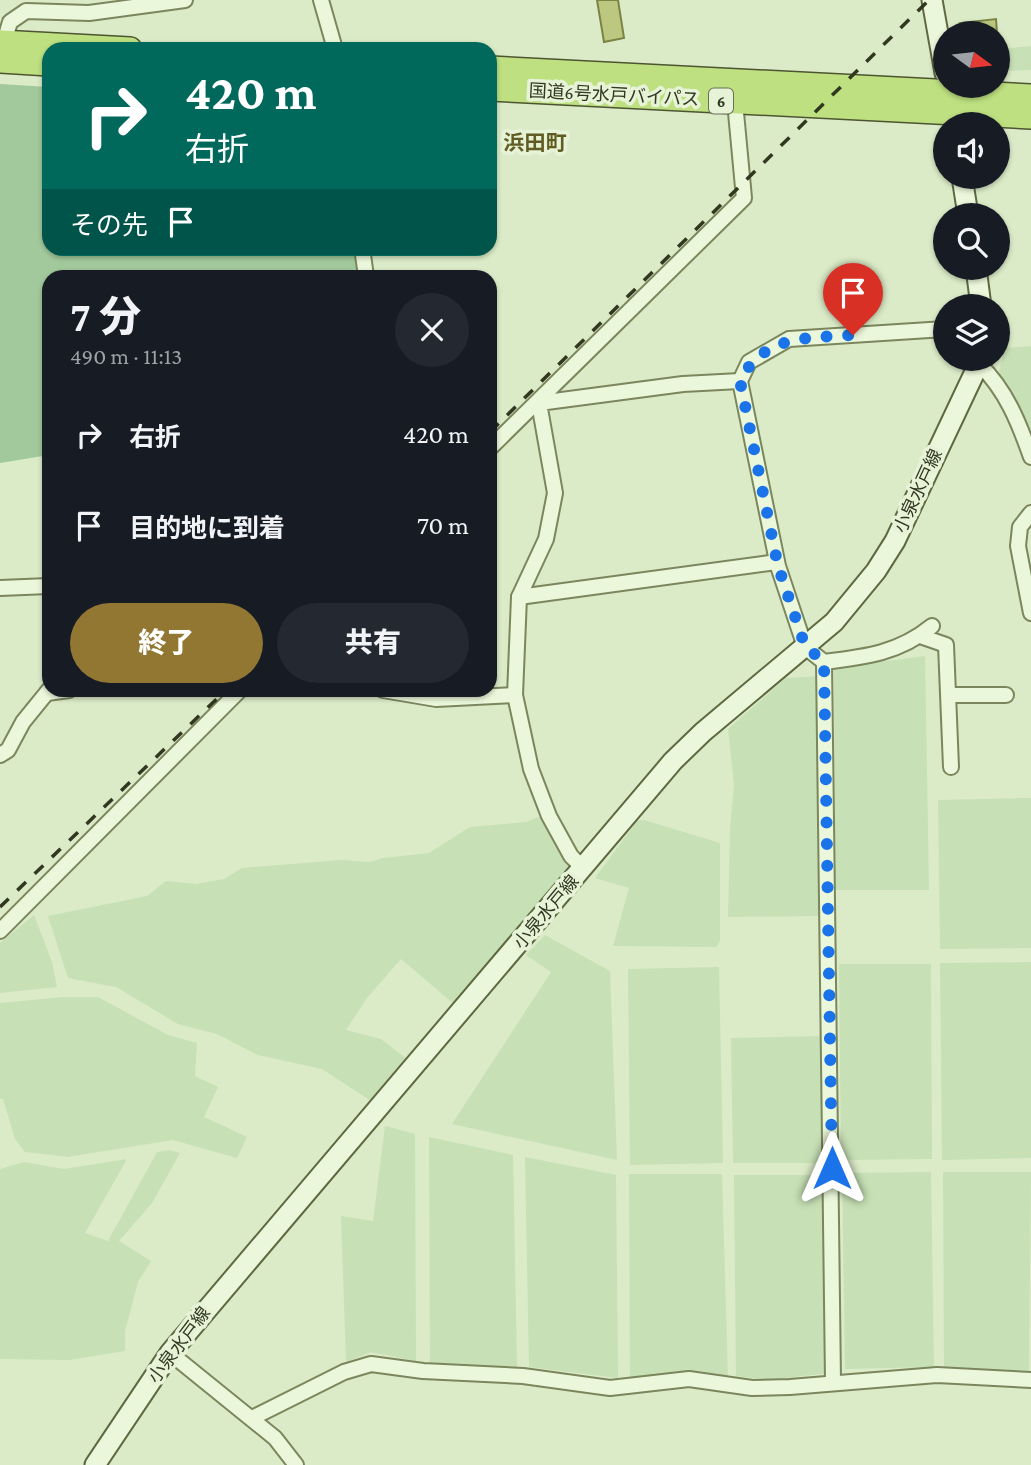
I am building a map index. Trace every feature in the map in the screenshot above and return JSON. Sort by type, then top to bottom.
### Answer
[{"type":"highway","points":[[1,49],[42,49]]},
{"type":"highway","points":[[1,49],[42,62]]},
{"type":"highway","name":"国道6号水戸バイパス","points":[[497,68],[933,83]]},
{"type":"highway","name":"国道6号水戸バイパス","points":[[497,89],[735,102],[933,117]]},
{"type":"highway","name":"国道6号水戸バイパス","points":[[1010,93],[1031,96]]},
{"type":"highway","name":"国道6号水戸バイパス","points":[[1010,118],[1031,117]]},
{"type":"main road","points":[[932,0],[936,21]]},
{"type":"main road","name":"小泉水戸線","points":[[95,1465],[170,1353],[673,761],[849,605],[887,556],[976,371]]},
{"type":"street","points":[[1,49],[9,22],[25,6],[89,13],[185,0]]},
{"type":"street","points":[[321,0],[333,42]]},
{"type":"street","points":[[497,442],[744,198],[735,102]]},
{"type":"street","points":[[932,626],[891,652],[824,662],[805,646],[777,562],[740,381],[749,362],[789,339],[933,330]]},
{"type":"street","points":[[988,371],[1020,425],[1031,457]]},
{"type":"street","points":[[539,403],[683,384],[740,381]]},
{"type":"street","points":[[539,403],[555,493],[546,539],[519,597],[515,695],[531,769],[540,792],[571,856],[583,868]]},
{"type":"street","points":[[1031,513],[1020,527],[1018,546],[1027,565],[1031,613]]},
{"type":"street","points":[[519,597],[777,562]]},
{"type":"street","points":[[0,589],[42,586]]},
{"type":"street","points":[[920,636],[946,645],[951,766]]},
{"type":"street","points":[[824,662],[833,1381]]},
{"type":"street","points":[[497,696],[515,695]]},
{"type":"street","points":[[949,695],[1006,695]]},
{"type":"street","points":[[0,755],[8,750],[23,722],[43,697]]},
{"type":"street","points":[[0,931],[233,697]]},
{"type":"street","points":[[424,697],[476,697]]},
{"type":"street","points":[[170,1353],[253,1418],[275,1438],[296,1465]]},
{"type":"street","points":[[253,1418],[344,1372],[371,1364],[423,1371],[523,1376],[610,1388],[689,1380],[752,1388],[790,1387],[833,1381],[937,1375],[1031,1380]]},
{"type":"green space","points":[[1031,46],[1031,70],[1010,71],[1010,48]]},
{"type":"green space","points":[[0,84],[42,87],[42,256],[356,256],[358,270],[42,270],[42,456],[0,463]]},
{"type":"green space","points":[[1031,346],[1031,437],[998,374],[999,371],[1010,371],[1010,348]]},
{"type":"green space","points":[[925,656],[929,890],[835,890],[834,668]]},
{"type":"green space","points":[[819,676],[823,916],[728,917],[734,785],[728,729],[786,678]]},
{"type":"green space","points":[[1031,798],[1031,948],[940,949],[938,800]]},
{"type":"green space","points":[[541,816],[569,866],[454,1004],[401,959],[367,998],[346,1030],[381,1039],[408,1060],[371,1101],[322,1069],[258,1055],[217,1034],[178,1024],[116,987],[68,978],[48,916],[147,896],[166,881],[196,884],[224,879],[242,868],[341,860],[370,862],[429,853],[470,827],[526,822]]},
{"type":"green space","points":[[644,820],[720,843],[720,941],[716,947],[613,946],[629,888],[595,878],[637,821]]},
{"type":"green space","points":[[34,915],[52,962],[57,987],[0,993],[0,943]]},
{"type":"green space","points":[[545,935],[610,971],[617,1160],[452,1124],[551,972],[526,955]]},
{"type":"green space","points":[[1031,962],[1031,1158],[942,1160],[940,963]]},
{"type":"green space","points":[[839,964],[931,964],[932,1159],[841,1160]]},
{"type":"green space","points":[[719,967],[723,1163],[630,1165],[628,969]]},
{"type":"green space","points":[[63,997],[98,997],[168,1035],[197,1043],[195,1076],[218,1087],[204,1117],[247,1137],[237,1158],[173,1140],[68,1157],[25,1152],[15,1139],[3,1099],[0,1099],[0,1003]]},
{"type":"green space","points":[[823,1036],[824,1163],[733,1163],[731,1038]]},
{"type":"green space","points":[[385,1126],[415,1134],[416,1361],[371,1352],[346,1362],[341,1216],[373,1221]]},
{"type":"green space","points":[[429,1137],[513,1155],[517,1367],[430,1365]]},
{"type":"green space","points":[[169,1150],[180,1153],[152,1203],[119,1241],[151,1261],[138,1282],[125,1331],[125,1351],[69,1360],[0,1359],[0,1169],[24,1162],[64,1169],[127,1159],[85,1233],[108,1241],[157,1152]]},
{"type":"green space","points":[[525,1157],[616,1175],[618,1378],[529,1367]]},
{"type":"green space","points":[[931,1172],[934,1367],[845,1369],[842,1173]]},
{"type":"green space","points":[[943,1172],[1031,1172],[1029,1372],[944,1368]]},
{"type":"green space","points":[[629,1174],[722,1174],[728,1379],[630,1382]]},
{"type":"green space","points":[[734,1175],[824,1175],[829,1373],[768,1380],[736,1376]]},
{"type":"building","points":[[597,0],[618,0],[624,38],[604,42]]},
{"type":"railway","points":[[497,425],[929,0]]},
{"type":"railway","points":[[0,907],[219,697]]},
{"type":"district","name":"浜田町","points":[[535,143]]},
{"type":"route","points":[[832,1168],[824,662],[805,646],[778,566],[740,381],[749,362],[789,339],[853,335]]}]
